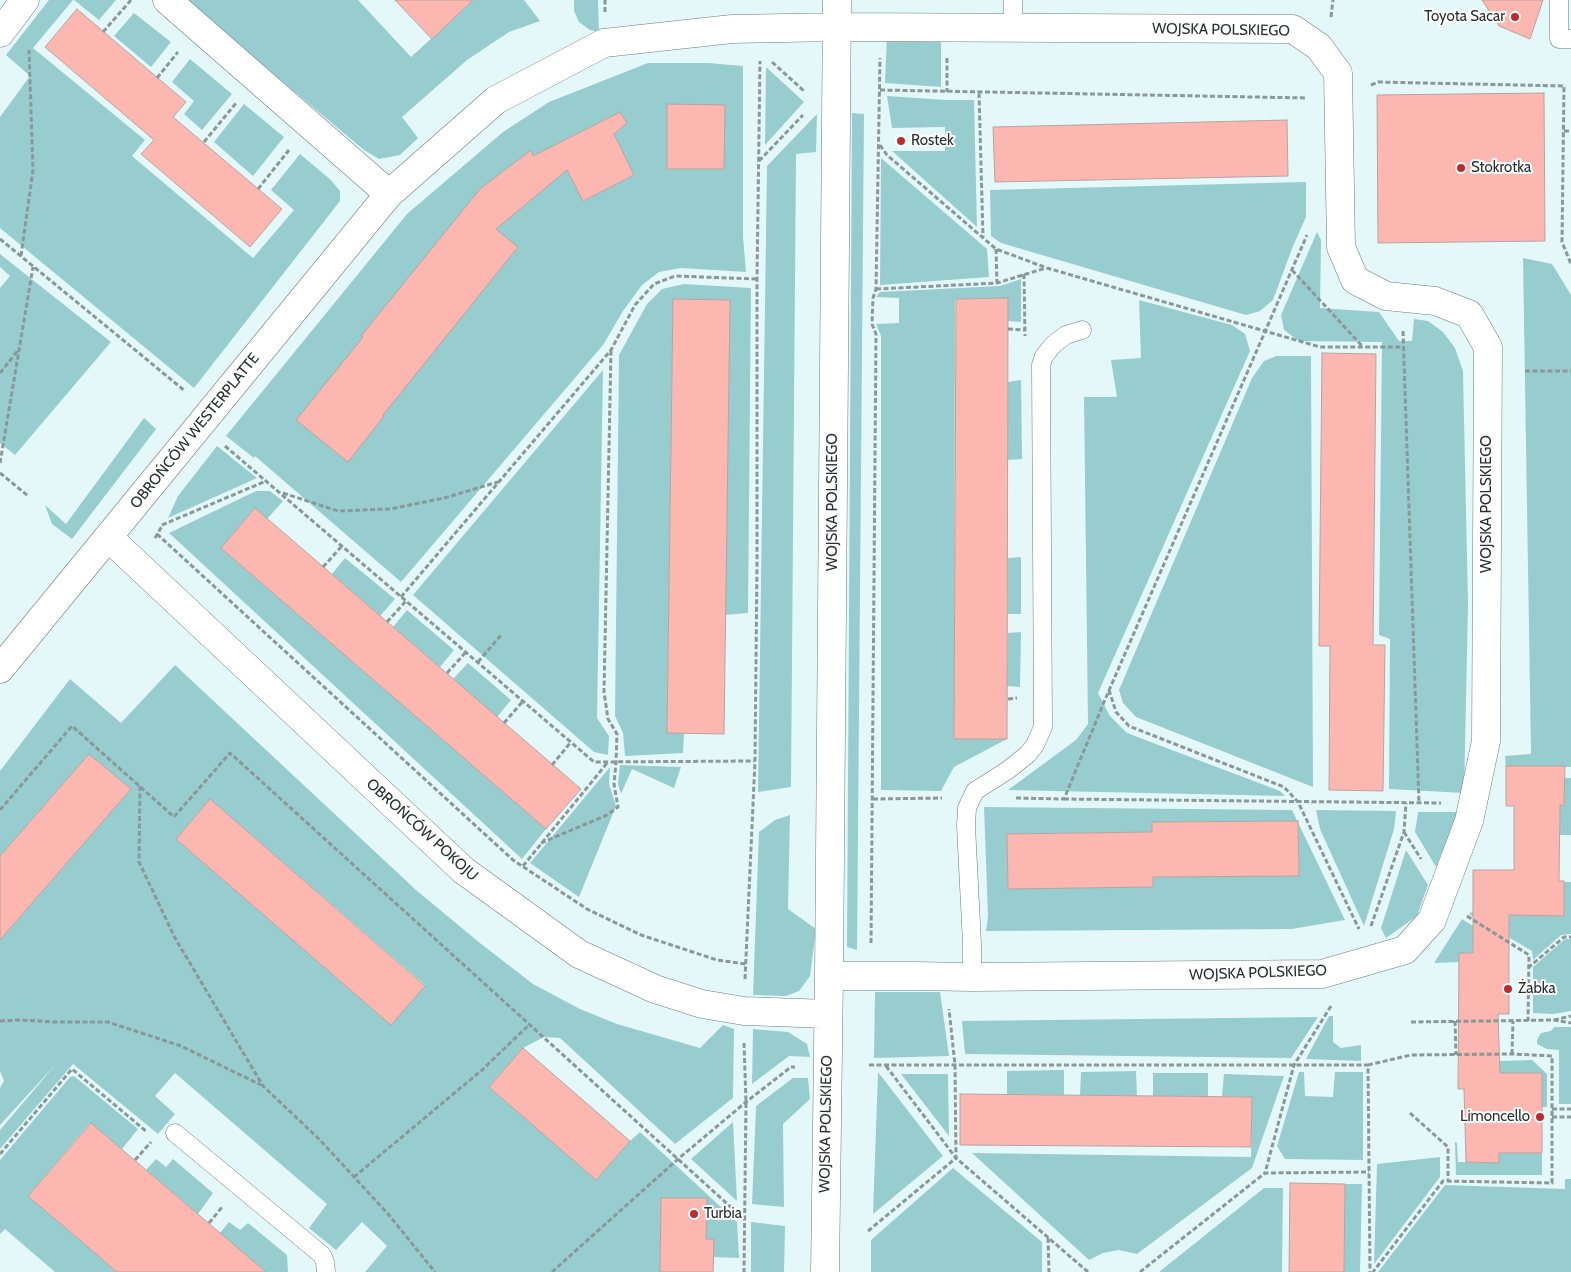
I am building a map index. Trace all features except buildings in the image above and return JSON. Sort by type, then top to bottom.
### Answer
[{"type":"street","points":[[0,33],[25,0]]},
{"type":"street","points":[[167,0],[389,194]]},
{"type":"street","name":"WOJSKA POLSKIEGO","points":[[824,1272],[829,976],[837,0]]},
{"type":"street","name":"OBROŃCÓW WESTERPLATTE","points":[[0,669],[389,194],[496,100],[604,43],[732,29],[760,40],[837,28]]},
{"type":"street","name":"WOJSKA POLSKIEGO","points":[[829,976],[959,977],[1322,974],[1366,955],[1405,950],[1432,920],[1469,821],[1486,741],[1488,347],[1469,314],[1435,301],[1386,296],[1355,280],[1341,247],[1338,73],[1319,47],[1293,29],[837,28]]},
{"type":"street","name":"OBROŃCÓW POKOJU","points":[[108,537],[462,870],[579,954],[655,989],[702,1004],[744,1011],[828,1014]]},
{"type":"lane","points":[[1013,0],[1013,28]]},
{"type":"lane","points":[[1559,0],[1559,39],[1571,39]]},
{"type":"lane","points":[[959,977],[972,944],[966,826],[967,808],[975,791],[1008,770],[1028,754],[1035,745],[1043,727],[1040,372],[1044,356],[1054,344],[1066,335],[1082,330]]},
{"type":"lane","points":[[175,1133],[322,1256],[326,1272]]},
{"type":"path","points":[[103,32],[131,0]]},
{"type":"path","points":[[870,977],[876,334],[872,324],[873,298],[876,290],[880,28]]},
{"type":"path","points":[[760,40],[809,96]]},
{"type":"path","points":[[744,1272],[746,1102],[744,1011],[755,761],[760,40]]},
{"type":"path","points":[[21,256],[33,170],[29,48]]},
{"type":"path","points":[[157,78],[180,51]]},
{"type":"path","points":[[880,90],[1338,98],[1378,82],[1564,86],[1562,242],[1571,264]]},
{"type":"path","points":[[978,93],[983,238]]},
{"type":"path","points":[[204,142],[238,100]]},
{"type":"path","points":[[759,162],[809,109]]},
{"type":"path","points":[[1564,131],[1571,131]]},
{"type":"path","points":[[879,145],[996,249],[1047,268],[1320,347],[1403,346]]},
{"type":"path","points":[[258,188],[292,146]]},
{"type":"path","points":[[1064,800],[1109,690],[1310,227]]},
{"type":"path","points":[[0,239],[187,392]]},
{"type":"path","points":[[996,249],[997,283]]},
{"type":"path","points":[[0,463],[33,267]]},
{"type":"path","points":[[876,290],[997,283],[1047,268]]},
{"type":"path","points":[[1292,270],[1364,347]]},
{"type":"path","points":[[401,597],[611,350],[635,304],[654,284],[676,276],[757,279]]},
{"type":"path","points":[[1402,298],[1419,803]]},
{"type":"path","points":[[1008,329],[1025,330]]},
{"type":"path","points":[[0,374],[20,348]]},
{"type":"path","points":[[541,843],[607,815],[618,807],[614,784],[617,734],[608,719],[604,692],[611,350]]},
{"type":"path","points":[[1525,371],[1571,371]]},
{"type":"path","points":[[222,443],[594,762],[755,761]]},
{"type":"path","points":[[0,473],[27,495]]},
{"type":"path","points":[[162,525],[266,481]]},
{"type":"path","points":[[280,492],[338,511],[390,509],[444,498],[499,482]]},
{"type":"path","points":[[140,567],[162,525],[164,516]]},
{"type":"path","points":[[157,534],[513,860],[586,909],[641,935],[717,960],[746,964]]},
{"type":"path","points":[[323,567],[342,546]]},
{"type":"path","points":[[387,622],[406,601]]},
{"type":"path","points":[[478,662],[502,634]]},
{"type":"path","points":[[447,673],[466,652]]},
{"type":"path","points":[[1109,690],[1116,712],[1129,726],[1284,787],[1298,802],[1366,955]]},
{"type":"path","points":[[504,723],[523,701]]},
{"type":"path","points":[[0,810],[72,726],[174,817],[230,753],[745,1220]]},
{"type":"path","points":[[552,765],[571,742]]},
{"type":"path","points":[[522,866],[608,762]]},
{"type":"path","points":[[140,786],[139,862],[175,938],[263,1086],[319,1139],[390,1215],[435,1272]]},
{"type":"path","points":[[873,799],[971,797],[1064,800],[1473,803]]},
{"type":"path","points":[[1140,1272],[1265,1173],[1294,1065],[1366,955],[1404,832],[1406,803]]},
{"type":"path","points":[[1466,916],[1528,955],[1528,1020]]},
{"type":"path","points":[[1528,968],[1564,937],[1571,937]]},
{"type":"path","points":[[956,1158],[955,1065],[959,977]]},
{"type":"path","points":[[1554,1020],[1571,1016]]},
{"type":"path","points":[[1411,1022],[1554,1020],[1571,1023]]},
{"type":"path","points":[[0,1021],[108,1022],[181,1046],[263,1086]]},
{"type":"path","points":[[1456,1021],[1456,1055]]},
{"type":"path","points":[[1512,1021],[1512,1054]]},
{"type":"path","points":[[354,1177],[482,1070],[530,1024]]},
{"type":"path","points":[[869,1065],[1368,1065],[1411,1055],[1512,1054],[1552,1056],[1552,1183],[1443,1181],[1371,1272]]},
{"type":"path","points":[[1368,1065],[1371,1272]]},
{"type":"path","points":[[886,1066],[956,1158],[1088,1272]]},
{"type":"path","points":[[552,1272],[678,1159],[746,1102],[791,1067],[797,1067]]},
{"type":"path","points":[[0,1154],[72,1069],[154,1138]]},
{"type":"path","points":[[1552,1109],[1571,1109]]},
{"type":"path","points":[[1410,1113],[1448,1147],[1448,1181]]},
{"type":"path","points":[[1552,1117],[1571,1117]]},
{"type":"path","points":[[135,1160],[146,1147]]},
{"type":"path","points":[[868,1231],[956,1158]]},
{"type":"path","points":[[1265,1173],[1369,1172]]},
{"type":"path","points":[[209,1223],[220,1210]]},
{"type":"path","points":[[1048,1237],[1048,1272]]},
{"type":"shaded area","points":[[49,0],[73,0],[33,48],[145,140],[132,156],[253,258],[294,210],[271,190],[300,154],[331,180],[340,191],[340,201],[194,388],[0,228],[0,117],[30,76],[6,55]]},
{"type":"shaded area","points":[[74,0],[116,0],[99,20]]},
{"type":"shaded area","points":[[185,0],[358,0],[411,57],[469,4],[466,0],[524,0],[540,21],[509,32],[467,60],[402,117],[418,138],[400,155],[379,159],[364,150]]},
{"type":"shaded area","points":[[574,0],[598,0],[599,32],[590,30],[579,22],[574,11]]},
{"type":"shaded area","points":[[134,13],[171,42],[151,67],[114,36]]},
{"type":"shaded area","points":[[941,34],[941,87],[885,83],[887,35]]},
{"type":"shaded area","points":[[190,59],[232,94],[202,130],[184,114],[194,101],[172,82]]},
{"type":"shaded area","points":[[648,63],[708,63],[743,66],[743,237],[746,272],[681,268],[659,272],[642,285],[623,311],[603,345],[401,582],[255,456],[254,458],[226,436],[407,214],[503,132],[549,102]],"holes":[[[606,119],[634,175],[583,201],[555,145]]]},
{"type":"shaded area","points":[[766,67],[804,102],[765,145]]},
{"type":"shaded area","points":[[887,96],[974,100],[977,227],[892,151],[945,151],[945,127],[892,128]]},
{"type":"shaded area","points":[[244,104],[284,137],[253,176],[214,142]]},
{"type":"shaded area","points":[[852,113],[864,114],[857,950],[847,947]]},
{"type":"shaded area","points":[[817,114],[816,152],[796,154],[791,787],[758,792],[767,166]]},
{"type":"shaded area","points":[[881,158],[987,249],[989,277],[880,285]]},
{"type":"shaded area","points":[[1306,182],[1306,217],[1273,300],[1260,311],[1246,315],[1001,243],[991,236],[990,190]]},
{"type":"shaded area","points":[[1317,232],[1321,240],[1320,308],[1379,312],[1399,341],[1412,341],[1414,319],[1428,321],[1443,332],[1455,348],[1463,371],[1468,604],[1464,793],[1389,789],[1390,639],[1379,635],[1382,342],[1299,341],[1284,330],[1281,315]]},
{"type":"shaded area","points":[[0,254],[111,342],[15,455],[0,443],[0,288],[10,276],[0,267]]},
{"type":"shaded area","points":[[1523,258],[1552,264],[1571,295],[1571,767],[1506,766],[1505,756],[1531,754]]},
{"type":"shaded area","points":[[1021,279],[1021,322],[1008,321],[1008,298],[955,299],[954,739],[1007,739],[954,767],[941,791],[881,790],[881,336],[876,324],[899,323],[899,298],[876,297],[880,292],[1000,286]]},
{"type":"shaded area","points":[[684,284],[751,288],[748,613],[725,615],[730,300],[673,299],[667,733],[684,733],[683,753],[625,756],[623,733],[615,716],[619,355],[647,304],[662,289]]},
{"type":"shaded area","points":[[1139,300],[1232,325],[1245,334],[1250,351],[1098,693],[1110,716],[1127,733],[1280,791],[1285,796],[1008,790],[1076,740],[1088,724],[1084,397],[1117,397],[1111,360],[1141,358]]},
{"type":"shaded area","points":[[1276,356],[1311,356],[1313,787],[1136,717],[1123,703],[1119,690],[1252,378],[1264,361]]},
{"type":"shaded area","points":[[603,370],[597,718],[609,736],[608,755],[594,752],[413,595]]},
{"type":"shaded area","points":[[1021,380],[1022,459],[1008,460],[1008,382]]},
{"type":"shaded area","points":[[144,418],[156,429],[72,539],[52,524],[45,505],[66,524]]},
{"type":"shaded area","points":[[217,446],[257,478],[168,518],[178,496]]},
{"type":"shaded area","points":[[256,491],[270,491],[283,501],[267,519],[255,508],[221,548],[546,829],[522,859],[169,533]]},
{"type":"shaded area","points":[[1021,557],[1021,614],[1008,614],[1008,558]]},
{"type":"shaded area","points":[[345,558],[395,599],[380,616],[332,574]]},
{"type":"shaded area","points":[[407,610],[454,650],[440,667],[393,627]]},
{"type":"shaded area","points":[[1021,632],[1020,687],[1007,686],[1008,633]]},
{"type":"shaded area","points":[[468,663],[511,700],[497,717],[453,679]]},
{"type":"shaded area","points":[[175,665],[416,890],[533,984],[580,1009],[617,1024],[700,1048],[723,1025],[734,1029],[733,1098],[675,1144],[560,1038],[544,1037],[523,1048],[489,1087],[596,1180],[640,1132],[737,1222],[739,1258],[713,1257],[713,1239],[661,1239],[660,1272],[365,1272],[387,1246],[362,1222],[336,1250],[309,1228],[327,1204],[175,1073],[155,1096],[175,1114],[158,1134],[73,1064],[0,1149],[0,1130],[56,1064],[0,1125],[0,1088],[4,1081],[0,1071],[0,940],[131,789],[89,754],[0,856],[0,771],[70,679],[121,723]],"holes":[[[210,799],[425,985],[391,1025],[176,839]]]},
{"type":"shaded area","points":[[620,765],[681,767],[674,788],[632,769],[621,794],[618,784]]},
{"type":"shaded area","points":[[610,767],[609,784],[616,806],[579,897],[530,863]]},
{"type":"shaded area","points":[[1564,778],[1571,778],[1571,835],[1560,835],[1560,805],[1564,806]]},
{"type":"shaded area","points":[[984,807],[1292,810],[1297,821],[1152,822],[1152,832],[1007,834],[1008,888],[1152,887],[1153,877],[1299,875],[1298,823],[1345,920],[1292,929],[986,931],[988,916]]},
{"type":"shaded area","points":[[1316,810],[1396,811],[1394,829],[1364,926],[1320,829]]},
{"type":"shaded area","points":[[1418,812],[1458,812],[1436,867],[1415,832]]},
{"type":"shaded area","points":[[790,815],[788,909],[816,929],[810,976],[799,991],[786,996],[753,995],[759,832],[775,820]]},
{"type":"shaded area","points":[[1406,850],[1428,885],[1417,916],[1386,938],[1381,928]]},
{"type":"shaded area","points":[[1564,882],[1571,882],[1571,934],[1561,935],[1533,960],[1532,951],[1469,914],[1473,911],[1564,916]]},
{"type":"shaded area","points":[[1462,919],[1508,948],[1509,953],[1459,953],[1459,962],[1434,963]]},
{"type":"shaded area","points":[[1565,939],[1571,939],[1571,1011],[1553,1014],[1533,1013],[1533,967]]},
{"type":"shaded area","points":[[875,992],[940,992],[949,1056],[874,1058]]},
{"type":"shaded area","points":[[1329,1016],[1333,1016],[1333,1042],[1341,1048],[1361,1045],[1361,1061],[1306,1059]]},
{"type":"shaded area","points":[[1318,1017],[1291,1058],[965,1054],[962,1021]]},
{"type":"shaded area","points":[[1554,1027],[1571,1027],[1571,1104],[1559,1104],[1559,1050],[1547,1049],[1537,1044],[1541,1033],[1551,1031]]},
{"type":"shaded area","points":[[753,1029],[788,1032],[807,1044],[810,1057],[789,1056],[752,1084]]},
{"type":"shaded area","points":[[1532,1060],[1547,1074],[1547,1107],[1542,1107],[1542,1073],[1499,1073],[1500,1061]]},
{"type":"shaded area","points":[[1064,1070],[1064,1095],[1007,1094],[1007,1071]]},
{"type":"shaded area","points":[[1136,1071],[1137,1096],[1080,1095],[1081,1072]]},
{"type":"shaded area","points":[[878,1072],[943,1156],[873,1214]]},
{"type":"shaded area","points":[[1299,1072],[1304,1072],[1305,1096],[1333,1097],[1335,1072],[1363,1072],[1363,1160],[1285,1159],[1277,1146]]},
{"type":"shaded area","points":[[1153,1073],[1208,1073],[1208,1096],[1153,1096]]},
{"type":"shaded area","points":[[901,1074],[948,1074],[949,1136]]},
{"type":"shaded area","points":[[1224,1074],[1284,1076],[1252,1168],[1137,1254],[1119,1250],[1103,1253],[1089,1260],[972,1153],[1251,1157],[1252,1097],[1222,1096]]},
{"type":"shaded area","points":[[74,1076],[138,1129],[122,1149],[90,1123],[28,1196],[117,1272],[55,1272],[5,1229],[0,1234],[0,1160],[70,1077]]},
{"type":"shaded area","points":[[793,1078],[808,1078],[810,1099],[783,1124],[784,1207],[752,1204],[756,1106]]},
{"type":"shaded area","points":[[733,1122],[737,1201],[691,1159]]},
{"type":"shaded area","points":[[1455,1142],[1457,1143],[1458,1162],[1499,1163],[1499,1150],[1506,1153],[1542,1153],[1542,1175],[1456,1175]]},
{"type":"shaded area","points":[[1440,1157],[1440,1177],[1374,1264],[1377,1164]]},
{"type":"shaded area","points":[[156,1159],[166,1167],[173,1159],[213,1193],[198,1214],[146,1170]]},
{"type":"shaded area","points":[[953,1168],[1042,1242],[1042,1272],[871,1272],[871,1240]]},
{"type":"shaded area","points":[[1565,1179],[1571,1179],[1571,1272],[1378,1272],[1445,1185],[1565,1189]]},
{"type":"shaded area","points":[[1345,1184],[1362,1184],[1360,1272],[1344,1272]]},
{"type":"shaded area","points":[[1264,1188],[1283,1188],[1282,1272],[1159,1272]]},
{"type":"shaded area","points":[[229,1222],[240,1230],[248,1223],[287,1255],[288,1272],[266,1272],[220,1233]]},
{"type":"shaded area","points":[[751,1222],[785,1226],[784,1272],[751,1272]]},
{"type":"place","name":"Toyota Sacar","points":[[1515,17]]},
{"type":"place","name":"Rostek","points":[[901,141]]},
{"type":"place","name":"Stokrotka","points":[[1461,168]]},
{"type":"place","name":"Żabka","points":[[1508,989]]},
{"type":"place","name":"Limoncello","points":[[1540,1117]]},
{"type":"place","name":"Turbia","points":[[694,1214]]}]
